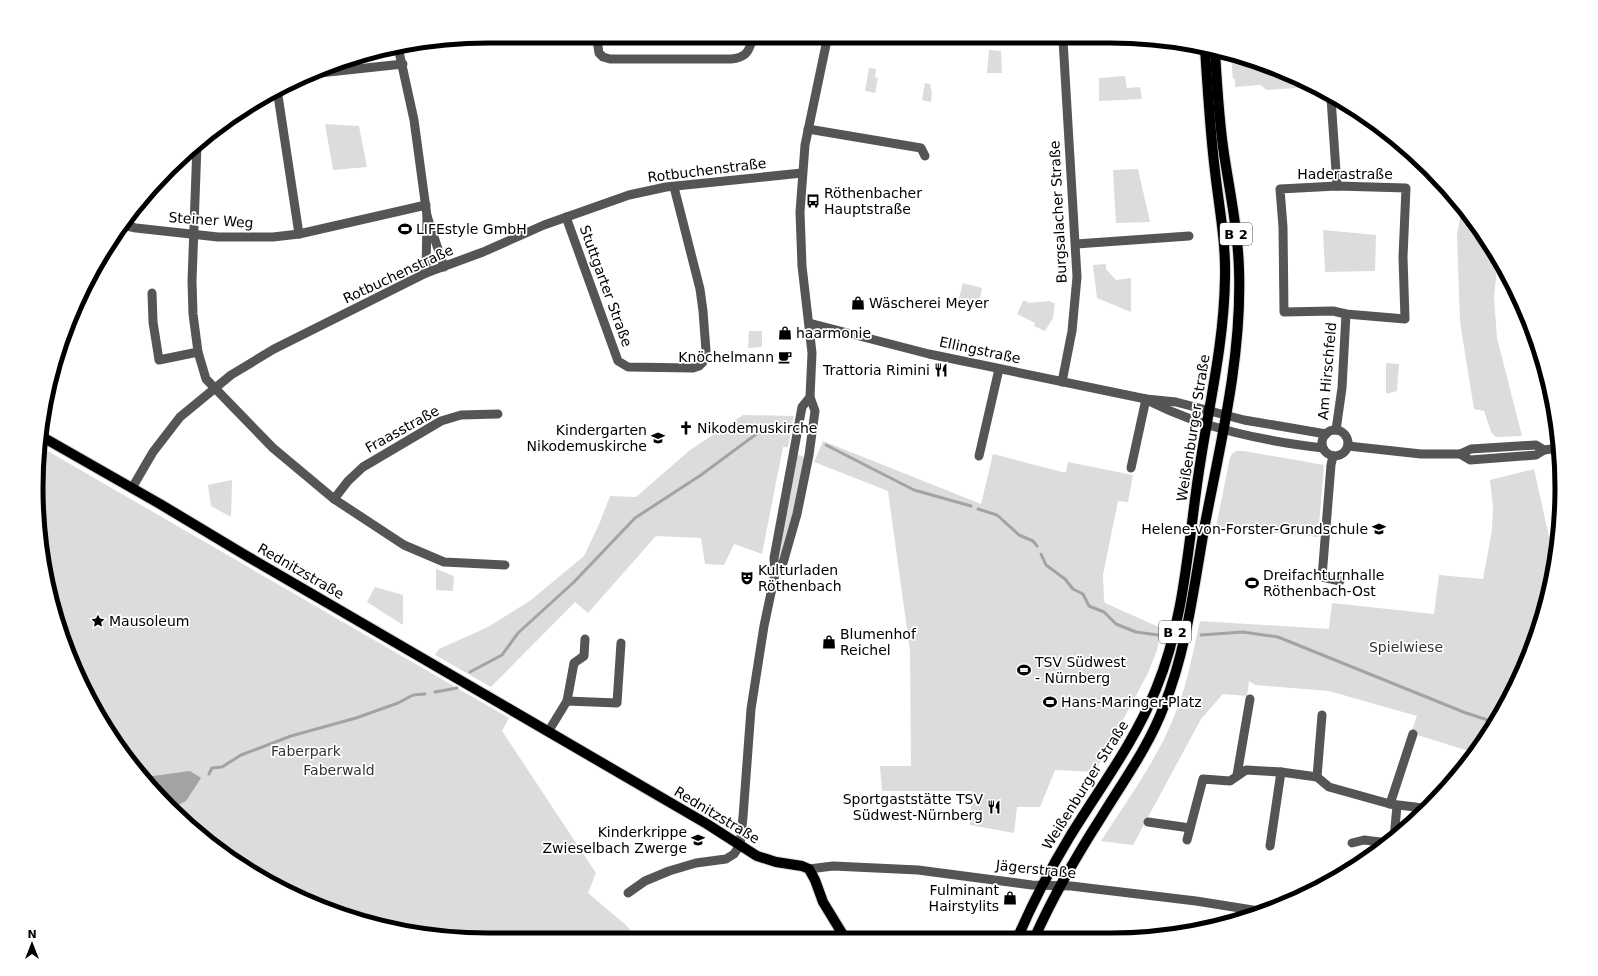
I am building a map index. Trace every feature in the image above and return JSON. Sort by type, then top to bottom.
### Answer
[{"type":"main road","name":"Weißenburger Straße","points":[[1019,933],[1042,886],[1069,837],[1137,730],[1166,664],[1175,632],[1183,594],[1197,483],[1222,337],[1226,276],[1223,224],[1211,139],[1205,54]]},
{"type":"main road","name":"Weißenburger Straße","points":[[1037,933],[1060,886],[1084,844],[1154,731],[1167,699],[1184,637],[1226,416],[1238,332],[1239,277],[1236,226],[1221,130],[1215,56]]},
{"type":"main road","name":"Rednitzstraße","points":[[46,439],[707,824],[758,856],[766,860],[797,865],[809,870]]},
{"type":"main road","points":[[809,870],[824,902],[841,933]]},
{"type":"street","points":[[597,43],[599,53],[603,57],[610,58],[731,60],[742,57],[748,53],[751,43]]},
{"type":"street","points":[[775,574],[783,563],[797,514],[809,455],[815,410],[810,397],[812,353],[800,234],[802,173],[808,129],[826,43]]},
{"type":"street","name":"Burgsalacher Straße","points":[[1062,382],[1072,331],[1077,277],[1063,43]]},
{"type":"street","points":[[400,52],[414,120],[426,204],[426,273]]},
{"type":"street","points":[[333,72],[403,64]]},
{"type":"street","points":[[278,96],[298,234]]},
{"type":"street","points":[[1331,102],[1337,186]]},
{"type":"street","points":[[808,129],[921,148],[925,156]]},
{"type":"street","points":[[197,152],[192,281],[193,314],[198,352],[206,379],[273,448],[334,499],[404,545],[424,555],[444,562],[505,565]]},
{"type":"street","name":"Rotbuchenstraße","points":[[132,488],[154,452],[180,417],[231,375],[274,349],[426,273],[628,195],[674,186],[802,173]]},
{"type":"street","name":"Stuttgarter Straße","points":[[566,218],[618,361],[628,367],[692,368],[699,366],[703,362],[706,350],[700,289],[674,186]]},
{"type":"street","name":"Haderastraße","points":[[1337,186],[1406,188],[1403,257],[1405,319],[1346,314],[1333,311],[1284,312],[1283,227],[1280,189],[1337,186]]},
{"type":"street","name":"Steiner Weg","points":[[129,226],[218,237],[273,237],[298,234],[426,204]]},
{"type":"street","points":[[427,216],[444,267]]},
{"type":"street","points":[[1076,244],[1189,236]]},
{"type":"street","points":[[152,293],[153,322],[159,360],[198,352]]},
{"type":"street","name":"Am Hirschfeld","points":[[1336,430],[1342,388],[1346,314]]},
{"type":"street","name":"Ellingstraße","points":[[809,323],[894,346],[999,369],[1146,399],[1176,402],[1226,416],[1326,434]]},
{"type":"street","points":[[979,456],[999,369]]},
{"type":"street","points":[[628,893],[645,881],[669,871],[696,864],[726,859],[734,854],[740,845],[744,817],[751,709],[764,626],[775,574],[774,558],[799,418],[802,407],[810,397]]},
{"type":"street","points":[[1131,468],[1146,399]]},
{"type":"street","name":"Ellingstraße","points":[[1146,399],[1167,410],[1206,426],[1323,448]]},
{"type":"street","name":"Fraasstraße","points":[[334,499],[348,480],[364,467],[441,421],[461,415],[498,414]]},
{"type":"street","points":[[1336,430],[1340,431],[1346,436],[1348,439],[1348,446],[1340,455],[1333,456],[1323,448],[1323,441],[1326,434],[1336,430]]},
{"type":"street","points":[[1348,446],[1421,454],[1460,454],[1470,460],[1536,455],[1544,450],[1553,449]]},
{"type":"street","points":[[1333,456],[1330,465],[1322,577],[1340,582]]},
{"type":"street","points":[[548,732],[567,700],[574,663],[584,656],[585,638]]},
{"type":"street","points":[[567,700],[617,703],[621,643]]},
{"type":"street","points":[[1237,775],[1250,699]]},
{"type":"street","points":[[1317,777],[1322,715]]},
{"type":"street","points":[[1394,831],[1393,805],[1413,734]]},
{"type":"street","points":[[1187,840],[1204,779],[1230,781],[1246,770],[1281,772],[1317,777],[1329,788],[1393,805],[1420,808]]},
{"type":"street","points":[[1270,846],[1281,772]]},
{"type":"street","points":[[1148,822],[1190,828]]},
{"type":"street","points":[[1352,843],[1364,840],[1380,841]]},
{"type":"street","name":"Jägerstraße","points":[[809,870],[833,866],[910,870],[1042,886],[1060,886],[1196,901],[1251,910]]},
{"type":"green space","points":[[989,50],[1001,51],[1002,73],[987,73]]},
{"type":"green space","points":[[1231,60],[1280,77],[1304,88],[1267,90],[1260,85],[1235,87],[1235,79],[1233,79]]},
{"type":"green space","points":[[869,68],[876,69],[875,77],[878,78],[875,93],[865,91]]},
{"type":"green space","points":[[1125,76],[1127,88],[1140,87],[1142,99],[1099,101],[1099,78]]},
{"type":"green space","points":[[925,83],[930,84],[932,92],[931,102],[922,100]]},
{"type":"green space","points":[[325,124],[359,126],[367,167],[333,170]]},
{"type":"green space","points":[[1138,169],[1150,222],[1116,223],[1113,170]]},
{"type":"green space","points":[[1461,214],[1480,241],[1497,269],[1494,297],[1497,338],[1522,436],[1496,437],[1491,432],[1484,411],[1474,409],[1460,322],[1457,235]]},
{"type":"green space","points":[[1323,230],[1376,235],[1375,271],[1325,272]]},
{"type":"green space","points":[[1106,264],[1106,269],[1116,280],[1131,278],[1131,312],[1097,298],[1093,265]]},
{"type":"green space","points":[[963,283],[982,288],[978,309],[958,302]]},
{"type":"green space","points":[[1023,301],[1027,301],[1027,303],[1051,301],[1052,303],[1055,303],[1053,318],[1045,331],[1034,326],[1035,323],[1017,314]]},
{"type":"green space","points":[[749,331],[762,331],[762,347],[748,348]]},
{"type":"green space","points":[[1386,363],[1399,364],[1397,391],[1386,394]]},
{"type":"green space","points":[[743,415],[794,416],[788,447],[783,447],[762,554],[734,544],[724,565],[705,564],[701,538],[656,536],[588,613],[575,602],[491,687],[435,655],[439,649],[488,627],[531,600],[584,556],[610,496],[636,497],[690,450]]},
{"type":"green space","name":"TSV Südwest - Nürnberg","points":[[823,441],[981,504],[993,454],[1062,472],[1066,472],[1068,462],[1133,475],[1128,502],[1118,501],[1103,575],[1104,600],[1105,603],[1161,628],[1157,650],[1148,673],[1095,772],[1055,770],[1040,807],[1017,807],[1014,833],[970,825],[972,791],[882,791],[880,766],[911,766],[910,651],[888,491],[814,462]]},
{"type":"green space","name":"Faberwald","points":[[45,449],[509,718],[502,731],[596,873],[588,893],[627,926],[632,933],[488,933],[430,929],[373,918],[318,899],[291,887],[241,858],[195,823],[173,803],[135,759],[103,710],[89,685],[77,658],[58,603],[47,546],[43,488]]},
{"type":"green space","points":[[1237,451],[1324,465],[1318,537],[1216,527],[1230,457]]},
{"type":"green space","points":[[797,454],[806,458],[781,562],[779,563],[777,560]]},
{"type":"green space","name":"Spielwiese","points":[[1534,469],[1551,546],[1540,603],[1521,658],[1509,685],[1495,710],[1469,751],[1411,733],[1417,716],[1329,691],[1255,685],[1249,681],[1247,696],[1223,694],[1201,719],[1133,845],[1101,841],[1143,777],[1162,744],[1184,688],[1200,621],[1329,629],[1332,603],[1434,614],[1439,575],[1483,579],[1492,530],[1493,506],[1490,480]]},
{"type":"green space","points":[[232,480],[231,517],[211,506],[208,485]]},
{"type":"green space","points":[[436,569],[454,576],[453,591],[436,590]]},
{"type":"green space","points":[[375,587],[403,595],[403,625],[367,602]]},
{"type":"green space","points":[[979,906],[997,907],[997,912],[979,912]]},
{"type":"shaded area","points":[[190,771],[201,778],[186,801],[176,806],[148,775],[153,776]]},
{"type":"waterway","points":[[470,672],[502,655],[518,633],[574,582],[635,518],[701,475],[766,427],[784,426]]},
{"type":"waterway","points":[[826,445],[914,490],[971,506]]},
{"type":"waterway","points":[[978,509],[997,515],[1019,535],[1033,541],[1037,546]]},
{"type":"waterway","points":[[1041,554],[1046,565],[1065,579],[1073,589],[1083,594],[1089,606],[1104,612],[1116,624],[1136,632],[1158,635]]},
{"type":"waterway","points":[[1201,635],[1243,632],[1278,637],[1466,713],[1489,720]]},
{"type":"waterway","points":[[435,692],[457,688]]},
{"type":"waterway","points":[[209,774],[212,768],[222,767],[241,755],[291,736],[356,718],[398,703],[413,695],[425,694]]},
{"type":"place","name":"Röthenbacher Hauptstraße","points":[[813,201]]},
{"type":"place","name":"LIFEstyle GmbH","points":[[405,229]]},
{"type":"place","name":"Wäscherei Meyer","points":[[858,303]]},
{"type":"place","name":"haarmonie","points":[[785,333]]},
{"type":"place","name":"Knöchelmann","points":[[785,357]]},
{"type":"place","name":"Trattoria Rimini","points":[[941,370]]},
{"type":"place","name":"Nikodemuskirche","points":[[686,428]]},
{"type":"place","name":"Kindergarten Nikodemuskirche","points":[[658,438]]},
{"type":"place","name":"Helene-von-Forster-Grundschule","points":[[1379,529]]},
{"type":"place","name":"Kulturladen Röthenbach","points":[[747,578]]},
{"type":"place","name":"Dreifachturnhalle Röthenbach-Ost","points":[[1252,583]]},
{"type":"place","name":"Mausoleum","points":[[98,621]]},
{"type":"place","name":"Blumenhof Reichel","points":[[829,642]]},
{"type":"place","name":"TSV Südwest - Nürnberg","points":[[1024,670]]},
{"type":"place","name":"Hans-Maringer-Platz","points":[[1050,702]]},
{"type":"place","name":"Sportgaststätte TSV Südwest-Nürnberg","points":[[994,807]]},
{"type":"place","name":"Kinderkrippe Zwieselbach Zwerge","points":[[698,840]]},
{"type":"place","name":"Fulminant Hairstylits","points":[[1010,898]]},
{"type":"park label","name":"Faberpark","points":[[306,751]]}]
